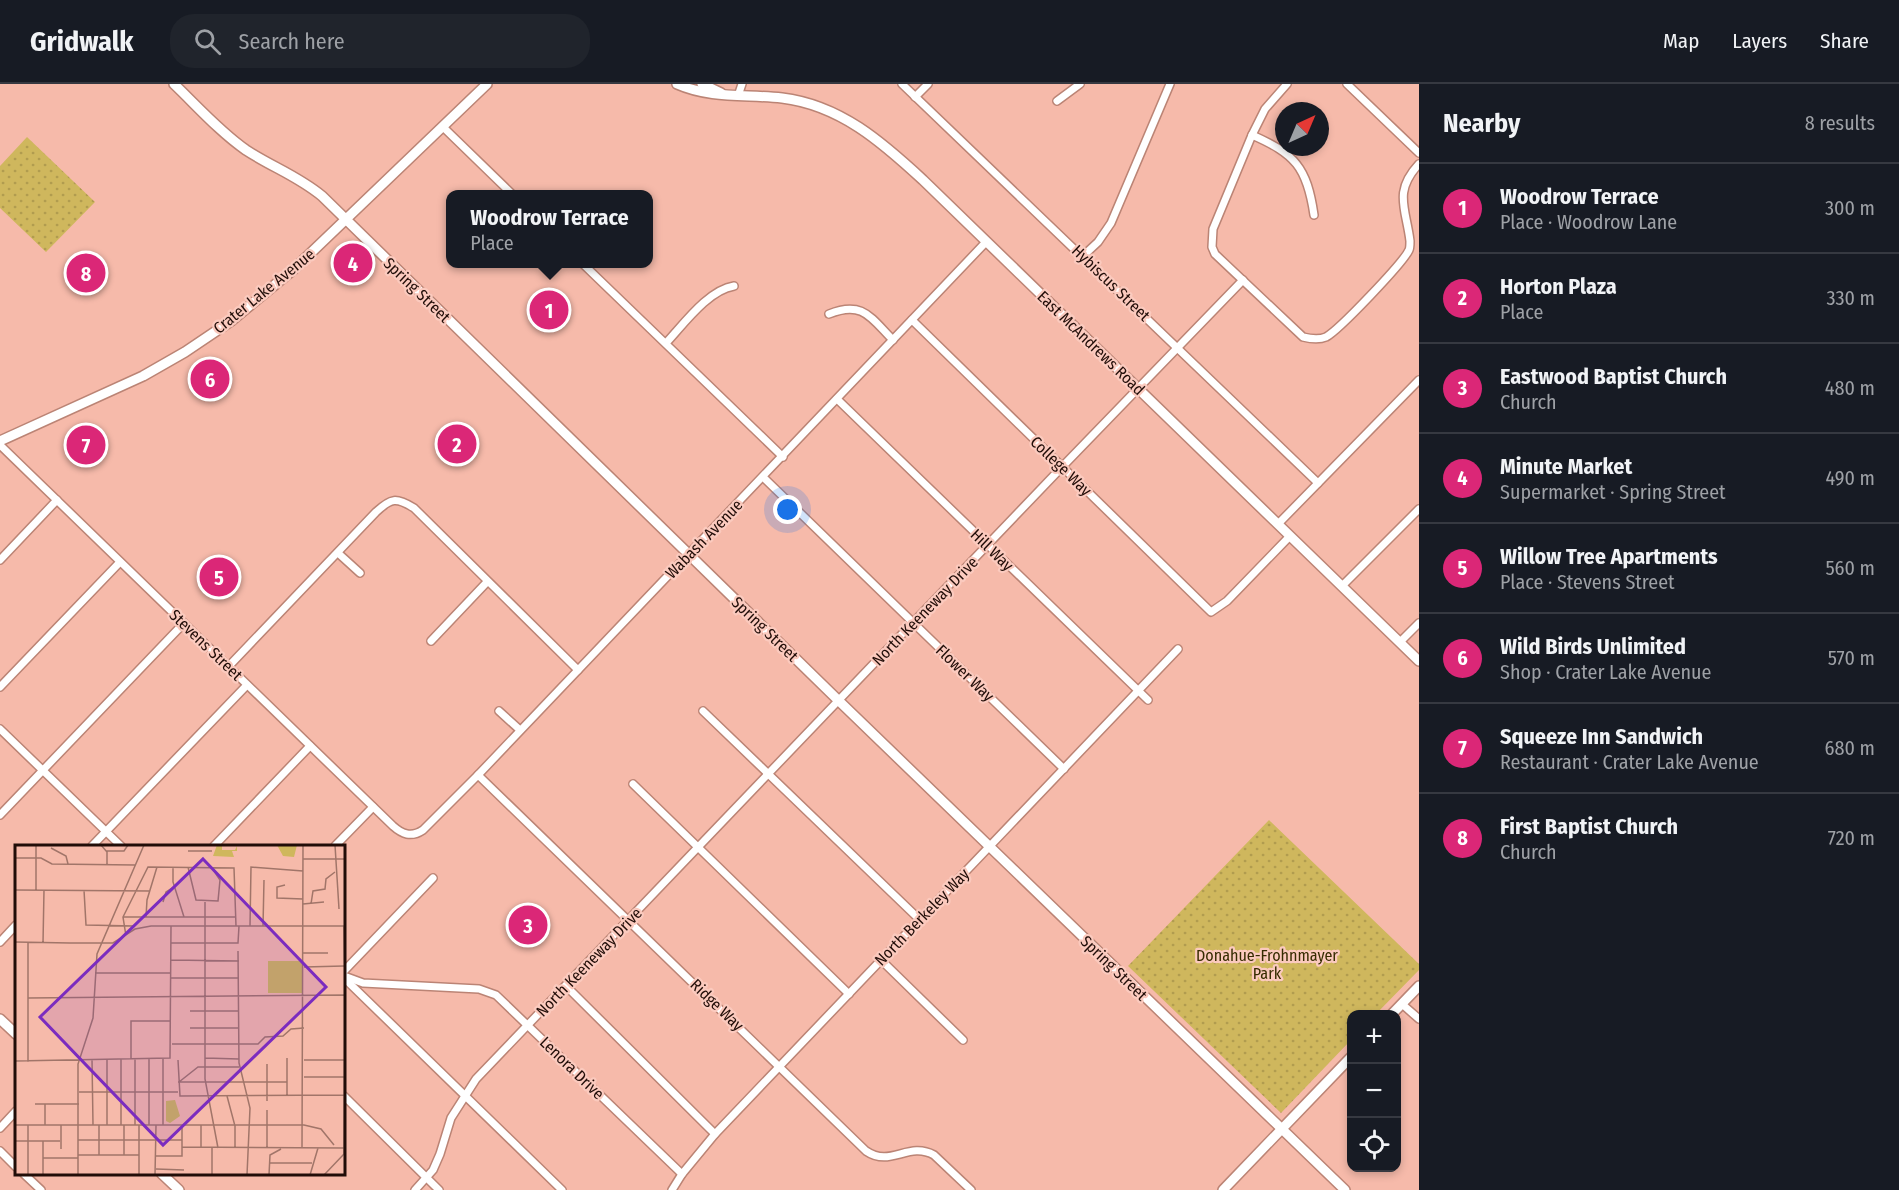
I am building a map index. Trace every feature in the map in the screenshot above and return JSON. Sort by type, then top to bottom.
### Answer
[{"type":"street","name":"Spring Street","points":[[174,84],[238,144],[304,182],[346,220],[1344,1190]]},
{"type":"street","name":"Crater Lake Avenue","points":[[0,443],[21,430],[123,386],[167,362],[202,341],[264,296],[487,84]]},
{"type":"street","name":"East McAndrews Road","points":[[677,84],[705,94],[797,101],[846,118],[876,138],[1419,661]]},
{"type":"street","name":"East McAndrews Road","points":[[702,84],[726,95]]},
{"type":"street","points":[[738,96],[742,84]]},
{"type":"street","name":"Hybiscus Street","points":[[902,84],[1318,483]]},
{"type":"street","points":[[915,97],[927,84]]},
{"type":"street","points":[[1057,101],[1080,84]]},
{"type":"street","points":[[1083,256],[1107,231],[1115,215],[1168,84]]},
{"type":"street","points":[[1287,84],[1265,109],[1252,135],[1211,237],[1215,254],[1303,337],[1319,339],[1329,335],[1400,263],[1409,249],[1410,241],[1403,189],[1408,177],[1419,164]]},
{"type":"street","points":[[1347,84],[1419,153]]},
{"type":"street","points":[[443,127],[507,190]]},
{"type":"street","points":[[1252,135],[1281,148],[1303,173],[1314,215]]},
{"type":"street","name":"Wabash Avenue","points":[[418,834],[478,775],[986,242]]},
{"type":"street","points":[[588,268],[783,457]]},
{"type":"street","name":"North Keeneway Drive","points":[[415,1190],[438,1162],[451,1119],[476,1079],[1243,280]]},
{"type":"street","points":[[666,343],[713,295],[726,287],[734,286]]},
{"type":"street","points":[[829,314],[840,310],[857,309],[870,317],[893,340]]},
{"type":"street","name":"College Way","points":[[912,320],[1211,612],[1227,601],[1290,536]]},
{"type":"street","points":[[1278,524],[1419,380]]},
{"type":"street","name":"Hill Way","points":[[837,399],[1148,700]]},
{"type":"street","name":"Stevens Street","points":[[0,443],[373,807],[402,833],[418,834]]},
{"type":"street","name":"Flower Way","points":[[763,477],[1064,769]]},
{"type":"street","points":[[0,560],[57,500]]},
{"type":"street","points":[[228,667],[375,512],[383,505],[399,500],[414,508],[578,670]]},
{"type":"street","points":[[1342,586],[1419,508]]},
{"type":"street","points":[[338,553],[360,573]]},
{"type":"street","points":[[0,687],[120,562]]},
{"type":"street","points":[[431,641],[487,582]]},
{"type":"street","points":[[1400,642],[1419,623]]},
{"type":"street","points":[[0,815],[184,624]]},
{"type":"street","name":"North Berkeley Way","points":[[672,1190],[682,1174],[715,1134],[1178,649]]},
{"type":"street","points":[[93,845],[247,685]]},
{"type":"street","points":[[499,711],[520,730]]},
{"type":"street","points":[[703,711],[920,920]]},
{"type":"street","points":[[0,729],[119,845]]},
{"type":"street","points":[[215,845],[310,746]]},
{"type":"street","name":"Ridge Way","points":[[478,775],[866,1151],[873,1156],[888,1158],[910,1150],[928,1152],[971,1190]]},
{"type":"street","points":[[633,784],[849,994]]},
{"type":"street","points":[[336,845],[373,807]]},
{"type":"street","points":[[345,970],[433,878]]},
{"type":"street","points":[[0,942],[15,926]]},
{"type":"street","points":[[881,960],[963,1040]]},
{"type":"street","name":"Lenora Drive","points":[[345,977],[363,983],[479,989],[496,995],[682,1174]]},
{"type":"street","points":[[345,978],[562,1190]]},
{"type":"street","points":[[566,986],[715,1134]]},
{"type":"street","points":[[1396,1010],[1419,986]]},
{"type":"street","points":[[1402,1004],[1419,1019]]},
{"type":"street","points":[[0,1019],[15,1033]]},
{"type":"street","points":[[1223,1190],[1347,1063]]},
{"type":"street","points":[[345,1097],[439,1190]]},
{"type":"street","points":[[0,1128],[15,1112]]},
{"type":"street","points":[[0,1151],[15,1166]]},
{"type":"street","points":[[26,1175],[41,1190]]},
{"type":"street","points":[[163,1175],[172,1188]]},
{"type":"green space","points":[[27,137],[95,202],[46,252],[0,208],[0,166]]},
{"type":"green space","name":"Donahue-Frohnmayer Park","points":[[1269,820],[1419,964],[1419,970],[1380,1010],[1347,1010],[1347,1044],[1281,1113],[1128,966]]},
{"type":"place","name":"Minute Market","points":[[353,263]]},
{"type":"place","name":"First Baptist Church","points":[[86,273]]},
{"type":"place","name":"Woodrow Terrace","points":[[549,310]]},
{"type":"place","name":"Wild Birds Unlimited","points":[[210,379]]},
{"type":"place","name":"Horton Plaza","points":[[457,444]]},
{"type":"place","name":"Squeeze Inn Sandwich","points":[[86,445]]},
{"type":"place","name":"Willow Tree Apartments","points":[[219,577]]},
{"type":"place","name":"Eastwood Baptist Church","points":[[528,925]]}]
